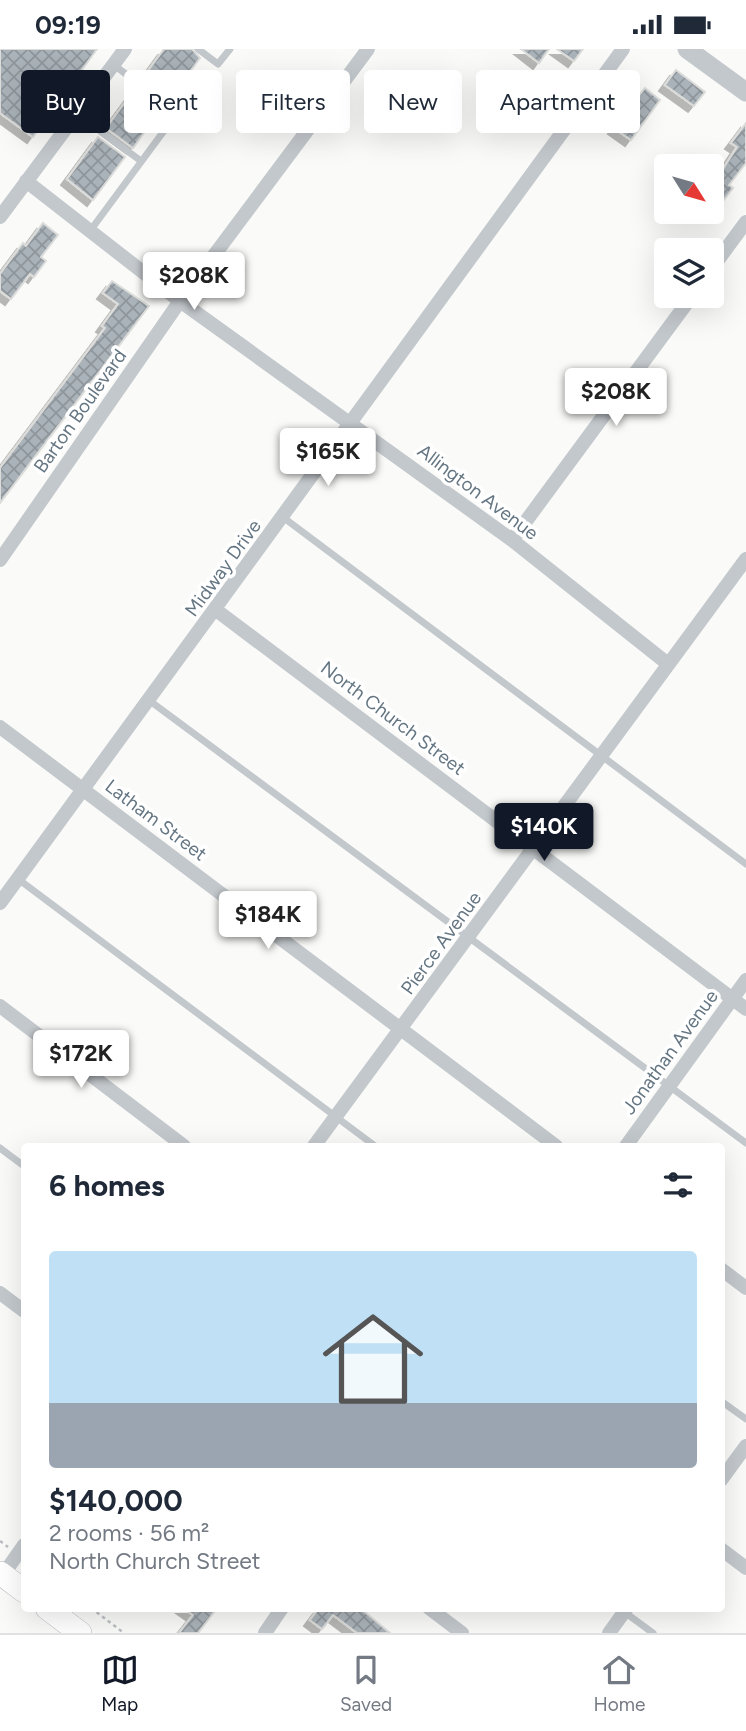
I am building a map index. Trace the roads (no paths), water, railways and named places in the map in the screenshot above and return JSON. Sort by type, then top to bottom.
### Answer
[{"type":"main road","points":[[1,1574],[21,1589]]},
{"type":"main road","points":[[52,1612],[80,1633]]},
{"type":"street","points":[[109,70],[125,49]]},
{"type":"street","name":"Barton Boulevard","points":[[0,560],[180,302],[368,49]]},
{"type":"street","name":"Midway Drive","points":[[0,903],[353,424],[624,49]]},
{"type":"street","points":[[687,49],[746,92]]},
{"type":"street","points":[[0,217],[62,133]]},
{"type":"street","name":"Allington Avenue","points":[[26,181],[180,302],[512,540],[668,664]]},
{"type":"street","points":[[724,252],[746,222]]},
{"type":"street","points":[[512,540],[683,308]]},
{"type":"street","name":"Pierce Avenue","points":[[316,1143],[746,559]]},
{"type":"street","name":"North Church Street","points":[[216,610],[746,1009]]},
{"type":"street","name":"Latham Street","points":[[0,727],[552,1143]]},
{"type":"street","name":"Jonathan Avenue","points":[[628,1143],[746,980]]},
{"type":"street","points":[[0,1006],[180,1143]]},
{"type":"street","points":[[725,1272],[746,1288]]},
{"type":"street","points":[[0,1293],[21,1309]]},
{"type":"street","points":[[725,1475],[746,1446]]},
{"type":"street","points":[[1,1574],[21,1549]]},
{"type":"street","points":[[725,1552],[746,1567]]},
{"type":"street","points":[[265,1633],[279,1612]]},
{"type":"street","points":[[434,1612],[462,1633]]},
{"type":"street","points":[[609,1633],[621,1612]]},
{"type":"lane","points":[[198,49],[218,64],[230,49]]},
{"type":"lane","points":[[113,65],[124,73]]},
{"type":"lane","points":[[102,133],[141,161]]},
{"type":"lane","points":[[90,231],[162,133]]},
{"type":"lane","points":[[284,518],[746,864]]},
{"type":"lane","points":[[149,701],[746,1143]]},
{"type":"lane","points":[[18,879],[371,1143]]},
{"type":"lane","points":[[0,1148],[21,1164]]},
{"type":"lane","points":[[725,1404],[746,1419]]},
{"type":"lane","points":[[627,1612],[653,1633]]}]
